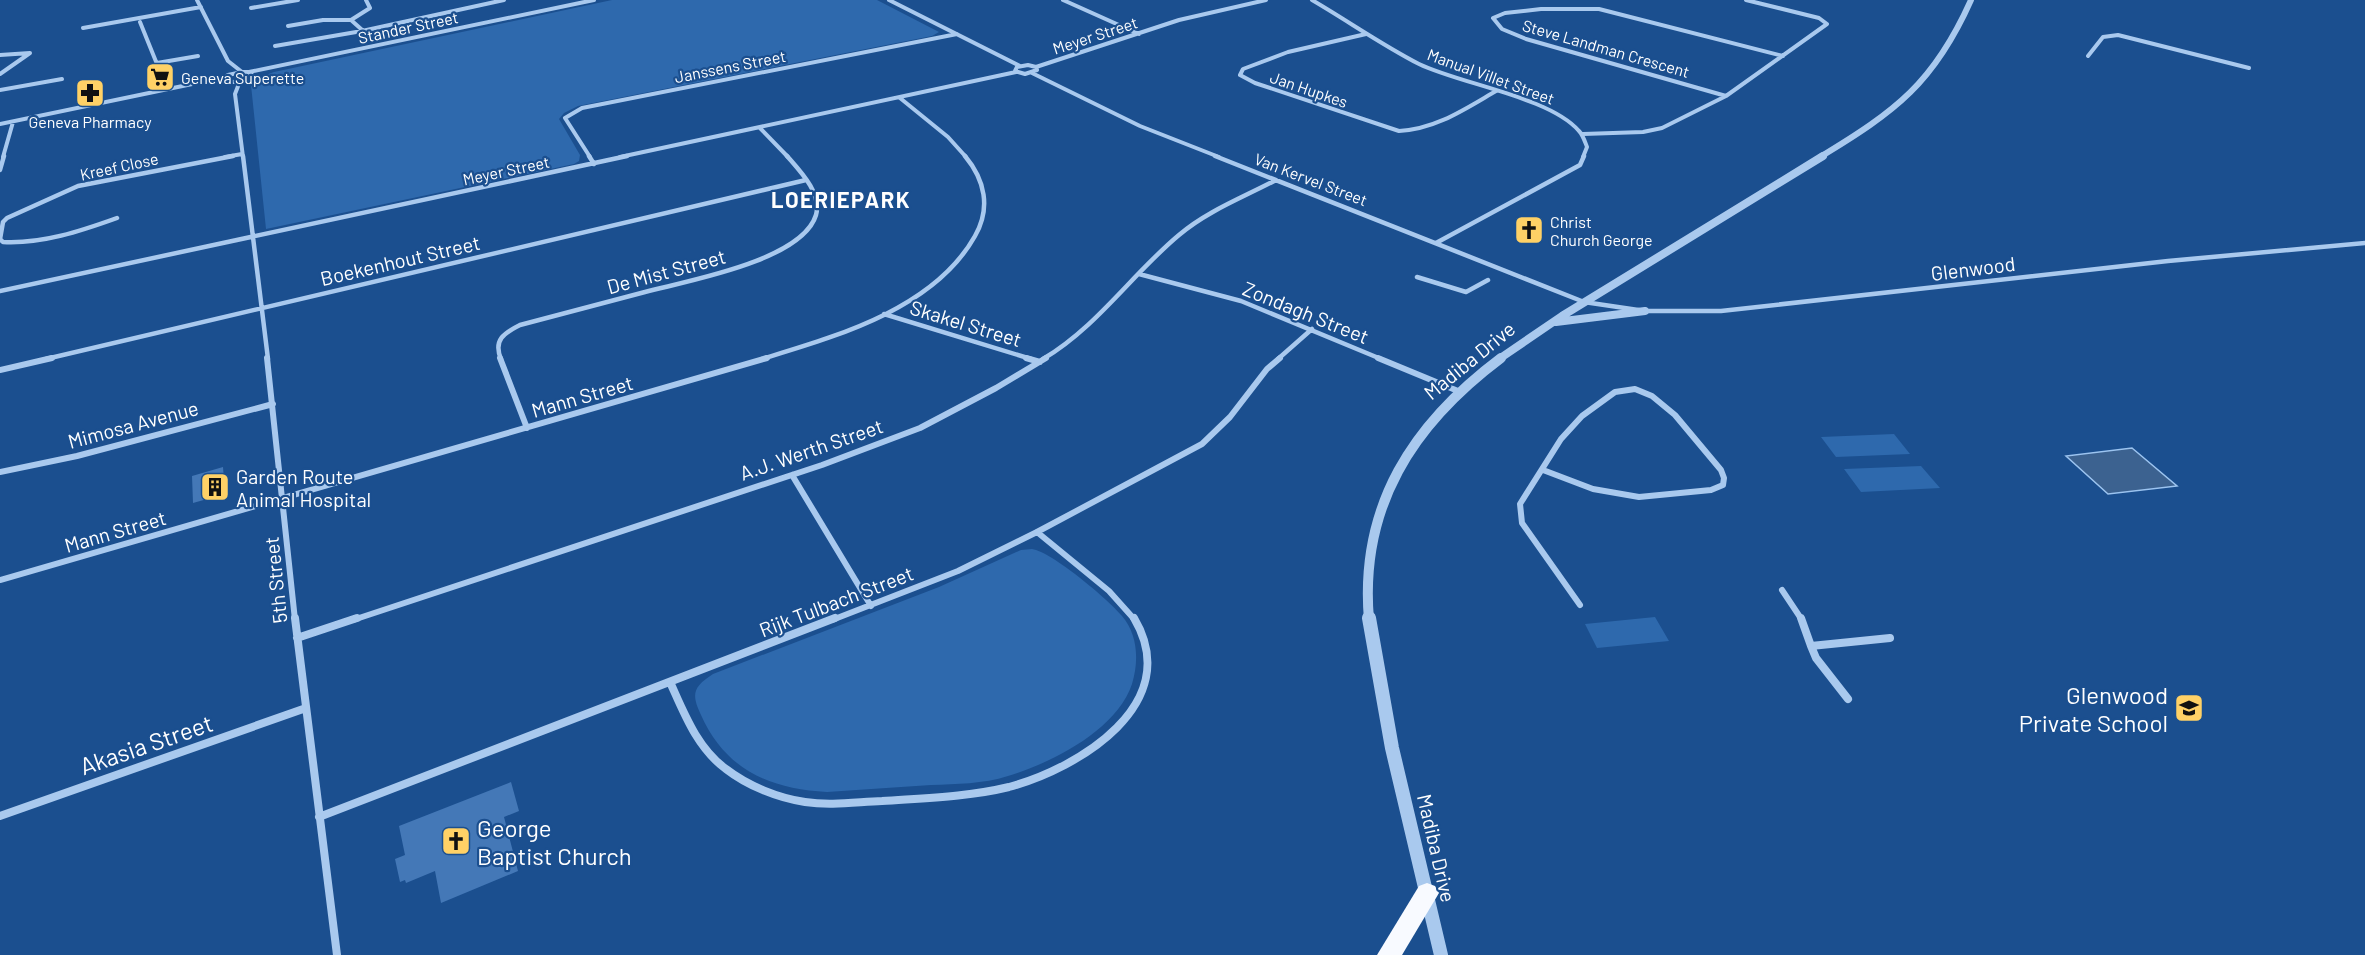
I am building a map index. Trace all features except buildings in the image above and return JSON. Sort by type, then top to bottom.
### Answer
[{"type":"highway","points":[[1389,955],[1426,893]]},
{"type":"street","points":[[197,0],[228,61],[242,72]]},
{"type":"street","points":[[251,8],[298,0]]},
{"type":"street","points":[[288,26],[323,20],[351,20],[370,8],[366,0]]},
{"type":"street","points":[[275,46],[362,32],[504,0]]},
{"type":"street","points":[[561,0],[568,5]]},
{"type":"street","name":"Stander Street","points":[[251,74],[594,0]]},
{"type":"street","points":[[889,0],[1020,66],[1036,67],[1037,70],[1032,73]]},
{"type":"street","points":[[1063,0],[1139,34]]},
{"type":"street","name":"Meyer Street","points":[[1036,67],[1225,8],[1266,0]]},
{"type":"street","name":"Manual Villet Street","points":[[1312,0],[1367,34],[1435,71],[1550,109],[1582,134]]},
{"type":"street","points":[[1436,243],[1580,165],[1586,158],[1587,151],[1582,134],[1654,131],[1726,96],[1822,28],[1827,22],[1746,0]]},
{"type":"street","name":"Madiba Drive","points":[[1441,955],[1385,716],[1370,624],[1368,597],[1372,547],[1384,496],[1404,456],[1419,434],[1458,391],[1508,351],[1754,199],[1896,107],[1927,78],[1952,45],[1971,0]]},
{"type":"street","points":[[82,28],[201,7]]},
{"type":"street","name":"Steve Landman Crescent","points":[[1726,96],[1526,39],[1506,30],[1494,22],[1493,18],[1505,13],[1541,9],[1599,9],[1783,56]]},
{"type":"street","points":[[351,20],[370,37]]},
{"type":"street","points":[[140,22],[159,69]]},
{"type":"street","name":"Janssens Street","points":[[594,164],[565,118],[582,108],[957,34]]},
{"type":"street","name":"Jan Hupkes","points":[[1367,34],[1317,44],[1271,57],[1243,69],[1240,75],[1255,83],[1399,131],[1428,127],[1496,91]]},
{"type":"street","points":[[2088,56],[2103,37],[2118,35],[2249,68]]},
{"type":"street","points":[[0,55],[30,52],[0,74]]},
{"type":"street","points":[[157,63],[198,56]]},
{"type":"street","points":[[228,61],[228,75]]},
{"type":"street","points":[[1016,72],[1014,70],[1020,66]]},
{"type":"street","points":[[0,124],[221,80],[228,75],[242,72],[251,74]]},
{"type":"street","name":"Meyer Street","points":[[0,291],[1016,72],[1032,73]]},
{"type":"street","name":"Van Kervel Street","points":[[1032,73],[1140,126],[1584,302]]},
{"type":"street","points":[[221,80],[240,81],[251,74]]},
{"type":"street","points":[[0,90],[62,79]]},
{"type":"street","name":"5th Street","points":[[240,81],[236,94],[242,154],[273,404],[297,638],[337,955]]},
{"type":"street","name":"5th Street","points":[[228,82],[236,94]]},
{"type":"street","name":"Mann Street","points":[[0,580],[784,353],[884,314],[925,290],[960,261],[977,235],[986,205],[982,186],[965,155],[900,98]]},
{"type":"street","points":[[0,170],[13,122]]},
{"type":"street","name":"De Mist Street","points":[[527,428],[497,350],[498,343],[507,332],[520,326],[737,268],[783,249],[796,240],[815,220],[817,206],[815,195],[806,180],[760,128]]},
{"type":"street","name":"Kreef Close","points":[[117,218],[72,232],[20,242],[3,242],[0,239],[3,222],[7,218],[78,186],[242,154]]},
{"type":"street","name":"Boekenhout Street","points":[[0,370],[806,180]]},
{"type":"street","name":"A.J. Werth Street","points":[[297,638],[792,475],[920,428],[1040,362],[1080,333],[1192,225],[1276,180]]},
{"type":"street","name":"Glenwood","points":[[1584,302],[1645,310],[1697,312],[1783,305],[2168,261],[2365,243]]},
{"type":"street","name":"Zondagh Street","points":[[1139,274],[1232,299],[1312,329],[1458,391]]},
{"type":"street","points":[[1417,277],[1466,292],[1488,280]]},
{"type":"street","points":[[1552,323],[1645,310]]},
{"type":"street","name":"Skakel Street","points":[[884,314],[1040,362]]},
{"type":"street","name":"Rijk Tulbach Street","points":[[319,817],[958,572],[1202,444],[1230,417],[1268,369],[1312,329]]},
{"type":"street","points":[[1543,470],[1593,489],[1640,497],[1711,490],[1723,485],[1724,478],[1715,462],[1675,415],[1652,396],[1635,389],[1615,392],[1582,416],[1561,439],[1520,504],[1522,523],[1580,605]]},
{"type":"street","name":"Mimosa Avenue","points":[[0,472],[77,456],[273,404]]},
{"type":"street","points":[[792,475],[871,606]]},
{"type":"street","points":[[670,682],[698,742],[725,769],[758,788],[792,800],[831,804],[925,799],[1010,786],[1058,768],[1094,748],[1140,699],[1148,674],[1148,653],[1139,625],[1124,604],[1037,532]]},
{"type":"street","points":[[1782,590],[1800,615],[1816,657],[1848,699]]},
{"type":"street","points":[[1811,646],[1890,638]]},
{"type":"street","name":"Akasia Street","points":[[0,816],[306,708]]},
{"type":"shaded area","points":[[612,0],[877,0],[939,32],[932,36],[578,106],[564,113],[559,119],[580,155],[579,161],[574,164],[266,229],[252,80],[274,72]]},
{"type":"shaded area","points":[[1894,434],[1910,454],[1836,457],[1821,437]]},
{"type":"shaded area","points":[[2132,448],[2177,486],[2108,494],[2066,456]]},
{"type":"shaded area","points":[[1921,466],[1940,488],[1861,492],[1844,469]]},
{"type":"shaded area","points":[[1032,549],[1053,558],[1066,567],[1115,608],[1127,623],[1136,648],[1136,666],[1132,684],[1124,701],[1097,730],[1062,754],[1025,770],[989,781],[827,792],[786,786],[751,773],[736,762],[711,734],[698,708],[695,696],[701,683],[713,674],[939,587],[1021,550]]},
{"type":"shaded area","points":[[1655,617],[1669,641],[1597,648],[1585,624]]},
{"type":"place","name":"Geneva Superette","points":[[160,77]]},
{"type":"place","name":"Geneva Pharmacy","points":[[90,93]]},
{"type":"place","name":"Christ Church George","points":[[1529,230]]},
{"type":"place","name":"Garden Route Animal Hospital","points":[[215,487]]},
{"type":"place","name":"Glenwood Private School","points":[[2189,708]]},
{"type":"place","name":"George Baptist Church","points":[[456,841]]},
{"type":"district","name":"LOERIEPARK","points":[[841,199]]}]
